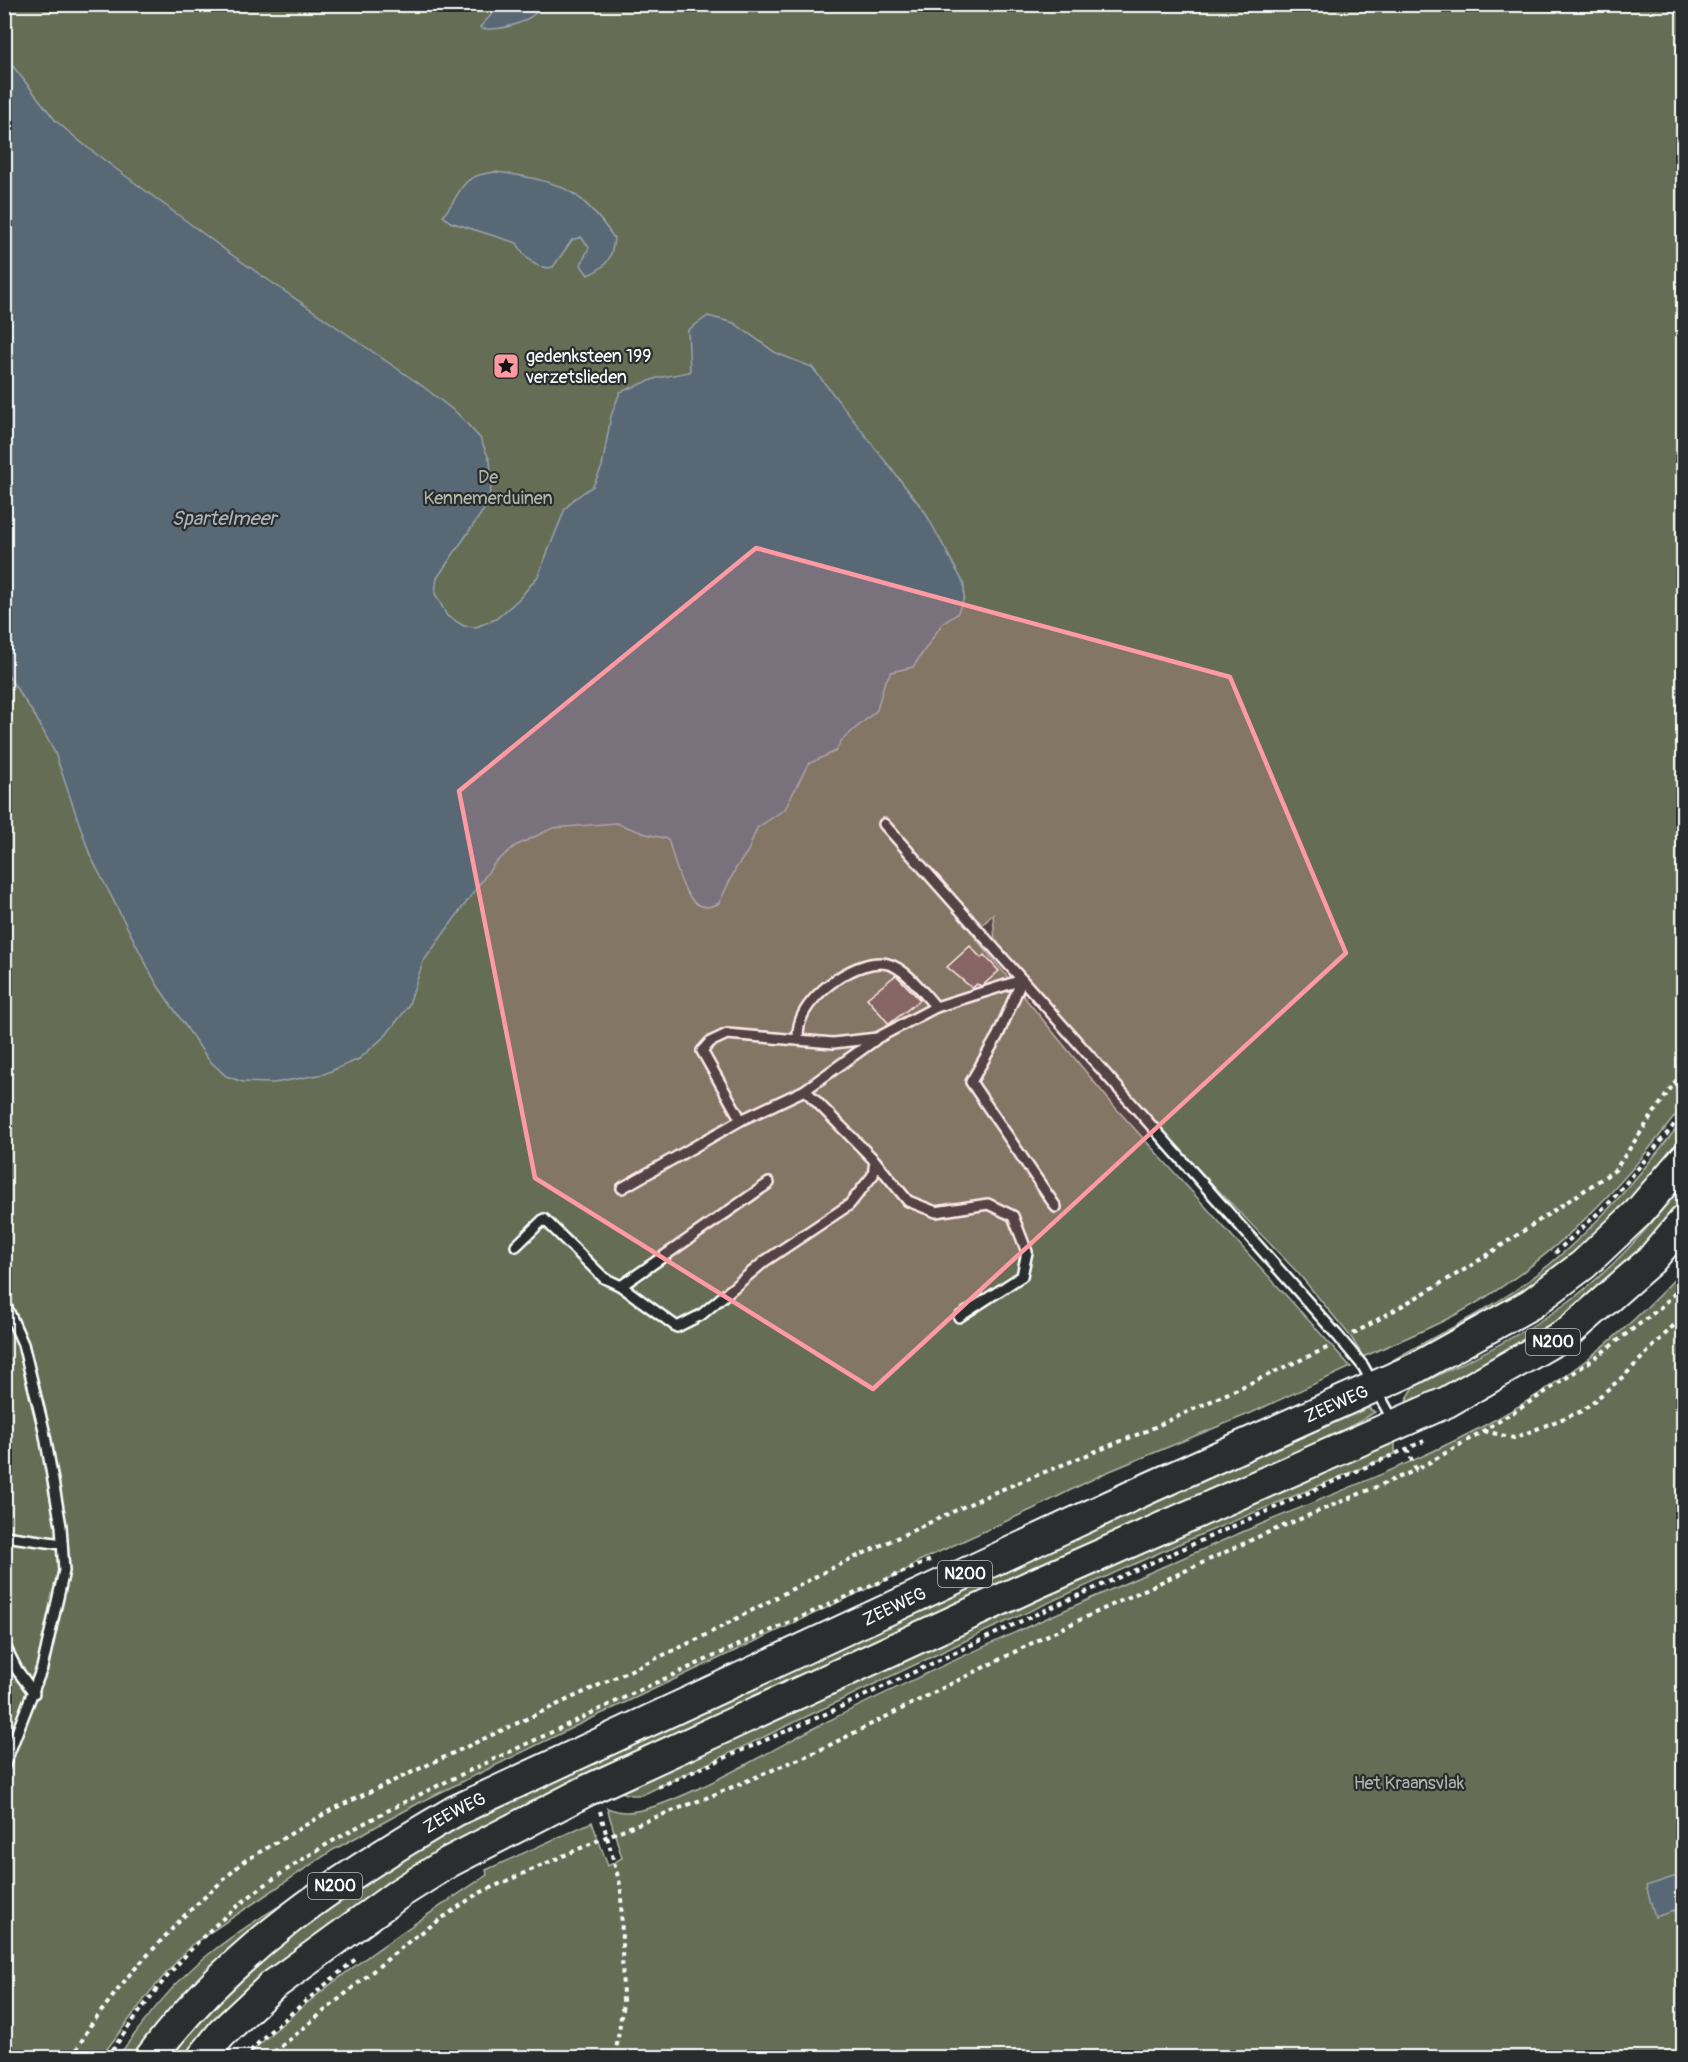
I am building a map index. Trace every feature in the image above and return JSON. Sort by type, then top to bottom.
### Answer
[{"type":"main road","name":"ZEEWEG","points":[[150,2058],[205,1991],[237,1960],[293,1914],[356,1871],[455,1811],[1150,1487],[1375,1388],[1539,1298],[1583,1265],[1638,1213],[1683,1160]]},
{"type":"main road","name":"N200","points":[[202,2058],[222,2033],[272,1986],[400,1893],[449,1862],[588,1790],[1037,1582],[1402,1438],[1447,1402],[1569,1332],[1651,1260],[1683,1221]]},
{"type":"lane","points":[[884,824],[1342,1340],[1363,1366],[1402,1438]]},
{"type":"lane","points":[[798,1040],[800,1021],[820,993],[847,972],[871,963],[900,969],[936,1007]]},
{"type":"lane","points":[[622,1188],[741,1120],[806,1090],[877,1038],[936,1007],[1022,980]]},
{"type":"lane","points":[[1022,980],[999,1035],[971,1082],[1056,1207]]},
{"type":"lane","points":[[741,1120],[702,1051],[711,1042],[727,1034],[833,1043],[877,1038]]},
{"type":"lane","points":[[806,1090],[875,1161],[908,1201],[936,1212],[988,1204],[1013,1216],[1027,1252],[1022,1276],[959,1317]]},
{"type":"lane","points":[[516,1246],[544,1220],[604,1278],[621,1286],[677,1327],[701,1315],[765,1261],[849,1204],[873,1175],[875,1161]]},
{"type":"lane","points":[[621,1286],[769,1183]]},
{"type":"lane","points":[[4,1301],[23,1344],[44,1430],[62,1544],[64,1571],[42,1668],[4,1766]]},
{"type":"lane","points":[[4,1536],[62,1544]]},
{"type":"lane","points":[[4,1644],[17,1670],[34,1693]]},
{"type":"path","points":[[72,2058],[90,2026],[130,1974],[184,1915],[243,1862],[331,1810],[700,1638],[828,1570],[982,1498],[1146,1431],[1342,1340],[1470,1267],[1615,1170],[1683,1068]]},
{"type":"path","points":[[267,2058],[412,1939],[477,1894],[608,1835],[706,1798],[818,1751],[1064,1627],[1262,1535],[1416,1470],[1483,1431],[1593,1360],[1672,1298],[1683,1283]]},
{"type":"path","points":[[1483,1431],[1514,1438],[1582,1411],[1625,1375],[1683,1315]]},
{"type":"path","points":[[1402,1438],[1416,1470]]},
{"type":"path","points":[[650,1790],[691,1775],[1030,1617],[1402,1438],[1427,1439]]},
{"type":"path","points":[[590,1814],[609,1805]]},
{"type":"path","points":[[599,1808],[621,1888],[623,2003],[615,2058]]},
{"type":"path","points":[[244,2058],[323,1984],[366,1950]]},
{"type":"highlighted area","points":[[756,548],[1230,677],[1346,953],[873,1389],[535,1178],[459,791]]},
{"type":"green space","name":"De Kennemerduinen","points":[[5,5],[1683,5],[1684,1104],[1661,1134],[1586,1218],[1529,1267],[1499,1289],[1454,1316],[1363,1357],[1351,1337],[1298,1273],[996,959],[993,914],[973,935],[1114,1106],[1351,1367],[1251,1413],[1105,1473],[919,1561],[909,1569],[586,1721],[421,1802],[333,1850],[190,1946],[150,1992],[101,2057],[5,2057]]},
{"type":"green space","points":[[1683,1120],[1683,1147],[1566,1270],[1405,1358],[1383,1366],[1482,1311],[1539,1273],[1584,1234],[1605,1212]]},
{"type":"green space","points":[[1683,1184],[1684,1213],[1574,1322],[1410,1405],[1406,1400],[1414,1387],[1509,1339],[1546,1317],[1581,1292],[1628,1249]]},
{"type":"green space","name":"Het Kraansvlak","points":[[1683,1270],[1683,2057],[245,2058],[302,2007],[393,1939],[487,1875],[486,1870],[592,1822],[608,1866],[622,1858],[607,1808],[623,1812],[643,1810],[692,1792],[814,1728],[975,1651],[1247,1530],[1406,1464],[1468,1434],[1524,1403],[1597,1352],[1642,1312]]},
{"type":"green space","points":[[1368,1408],[1375,1412],[1357,1423],[566,1791],[191,2057],[161,2058],[246,1969],[361,1884],[461,1826],[556,1775],[879,1625]]},
{"type":"green space","points":[[1395,1440],[1395,1454],[1181,1543],[988,1630],[642,1795],[631,1795],[618,1791],[699,1749]]},
{"type":"green space","points":[[353,1862],[161,2022],[135,2057],[117,2058],[171,1989],[209,1954],[261,1917]]},
{"type":"water","points":[[495,4],[544,5],[524,21],[508,27],[482,29],[480,27],[494,12]]},
{"type":"water","name":"Spartelmeer","points":[[5,56],[56,121],[88,148],[232,255],[421,385],[458,414],[480,438],[490,461],[492,485],[485,508],[437,578],[435,593],[447,616],[464,626],[476,627],[496,619],[519,599],[538,576],[565,509],[574,499],[593,486],[602,467],[611,416],[620,392],[657,378],[690,372],[688,330],[708,316],[734,323],[776,353],[812,367],[925,512],[964,584],[964,598],[957,614],[942,624],[913,667],[891,672],[884,684],[877,710],[841,741],[836,751],[808,764],[785,809],[757,828],[748,851],[736,868],[719,903],[707,907],[698,904],[690,897],[678,874],[668,839],[616,823],[553,828],[515,846],[494,864],[423,962],[408,1007],[386,1035],[359,1059],[324,1074],[274,1083],[243,1082],[226,1076],[208,1059],[156,983],[90,855],[55,753],[35,716],[5,671]]},
{"type":"water","points":[[495,172],[524,176],[556,185],[584,202],[614,238],[608,261],[600,269],[588,275],[581,265],[589,247],[581,237],[572,240],[553,267],[541,267],[523,253],[517,243],[450,222],[443,216],[468,181],[483,174]]},
{"type":"water","points":[[1683,1874],[1683,1908],[1655,1917],[1646,1886]]},
{"type":"building","points":[[970,946],[981,958],[984,955],[999,971],[982,986],[977,984],[972,988],[947,967]]},
{"type":"building","points":[[896,975],[920,1000],[889,1024],[867,998]]},
{"type":"place","name":"gedenksteen 199 verzetslieden","points":[[506,366]]}]
